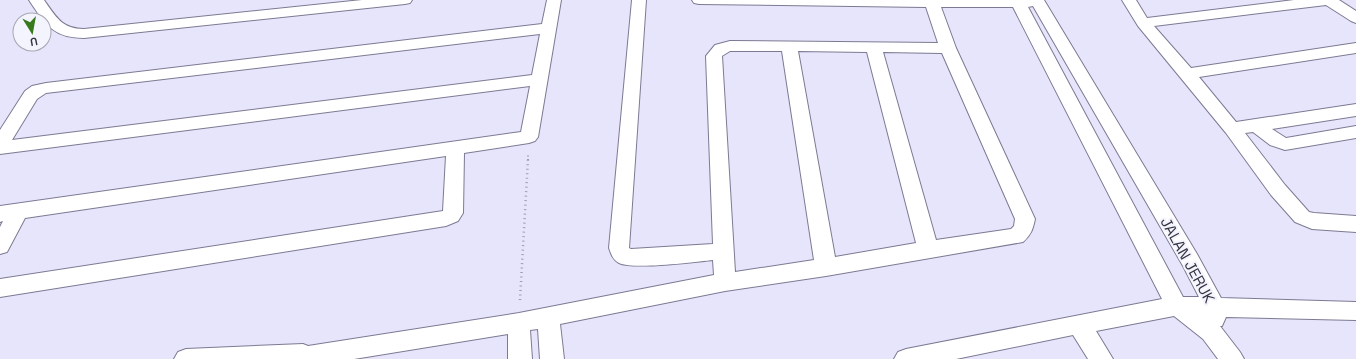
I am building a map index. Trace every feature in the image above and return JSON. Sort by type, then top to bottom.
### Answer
[{"type":"street","points":[[36,0],[58,27],[66,32],[74,33],[405,0]]},
{"type":"street","points":[[0,246],[9,212],[455,149],[529,137],[554,0]]},
{"type":"street","points":[[639,0],[619,248],[621,253],[627,257],[634,258],[724,251]]},
{"type":"street","points":[[699,0],[932,2],[1038,1]]},
{"type":"street","points":[[1129,0],[1143,23],[1232,129],[1278,190],[1302,216],[1312,222],[1350,222]]},
{"type":"street","points":[[1143,23],[1330,0],[1356,18]]},
{"type":"street","name":"JALAN JERUK","points":[[1018,1],[1177,306],[1211,332],[1216,308],[1190,260],[1038,1]]},
{"type":"street","points":[[289,359],[318,353],[519,323],[548,316],[725,282],[1016,236],[1023,230],[1025,219],[948,48],[932,2]]},
{"type":"street","points":[[0,146],[31,95],[38,90],[46,88],[549,28]]},
{"type":"street","points":[[725,282],[714,56],[718,51],[724,47],[730,46],[948,48]]},
{"type":"street","points":[[789,46],[826,267]]},
{"type":"street","points":[[874,47],[928,249]]},
{"type":"street","points":[[1187,74],[1356,48]]},
{"type":"street","points":[[0,146],[540,79]]},
{"type":"street","points":[[1232,129],[1356,110]]},
{"type":"street","points":[[1257,126],[1276,141],[1285,144],[1356,132]]},
{"type":"street","points":[[0,288],[446,218],[451,216],[453,213],[455,149]]},
{"type":"street","points":[[906,359],[1177,306],[1356,312]]},
{"type":"street","points":[[548,316],[552,359]]},
{"type":"street","points":[[519,323],[520,359]]},
{"type":"street","points":[[1079,324],[1101,359]]},
{"type":"street","points":[[1211,332],[1232,359]]},
{"type":"street","points":[[186,359],[318,353]]},
{"type":"path","points":[[519,323],[529,137]]}]
